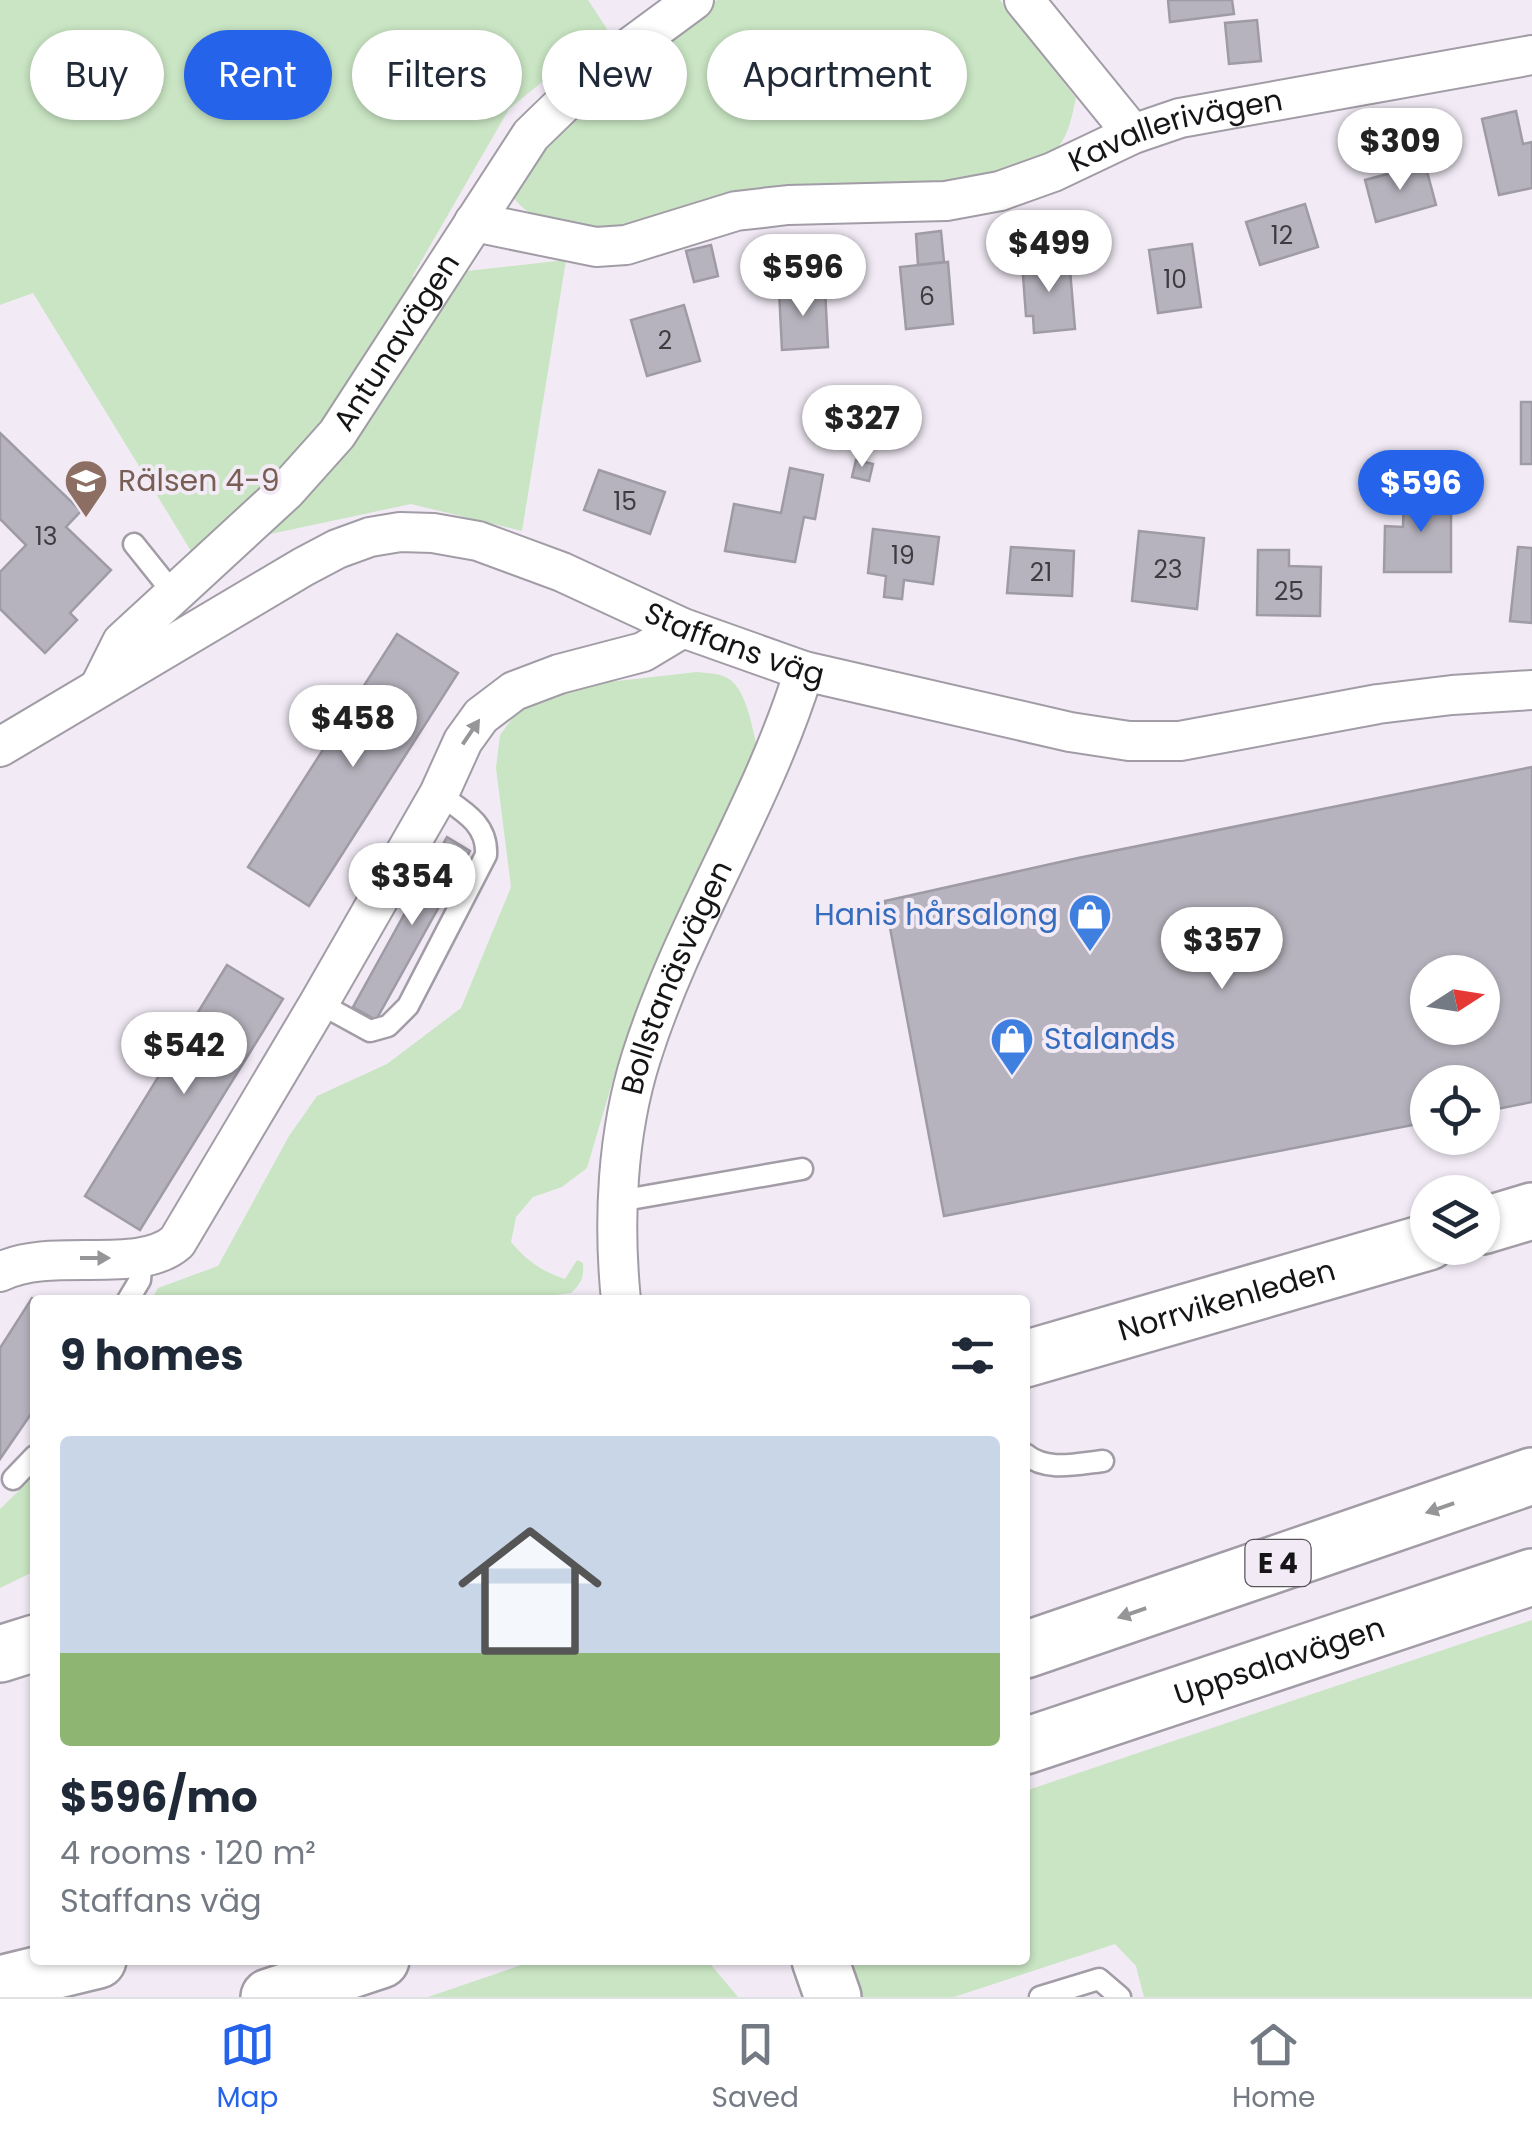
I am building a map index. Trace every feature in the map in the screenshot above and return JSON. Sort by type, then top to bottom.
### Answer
[{"type":"main road","points":[[1500,1221],[1532,1211]]},
{"type":"main road","name":"Norrvikenleden","points":[[1030,1358],[1410,1247]]},
{"type":"main road","name":"E 4","points":[[1030,1648],[1532,1476]]},
{"type":"main road","name":"Uppsalavägen","points":[[1030,1744],[1532,1577]]},
{"type":"main road","points":[[0,1654],[30,1645]]},
{"type":"main road","points":[[0,1984],[78,1965]]},
{"type":"main road","points":[[269,1997],[366,1965]]},
{"type":"main road","points":[[822,1965],[833,1997]]},
{"type":"street","name":"Antunavägen","points":[[100,686],[122,642],[286,492],[337,434],[531,135],[595,74],[694,0]]},
{"type":"street","points":[[1024,0],[1133,134]]},
{"type":"street","name":"Kavallerivägen","points":[[474,222],[596,247],[626,244],[736,211],[788,205],[946,202],[1000,191],[1053,172],[1133,134],[1180,118],[1532,55]]},
{"type":"street","name":"Staffans väg","points":[[0,747],[337,549],[400,532],[434,533],[516,553],[683,628],[804,671],[1070,732],[1129,740],[1180,741],[1378,704],[1532,690]]},
{"type":"street","points":[[0,1272],[53,1258],[142,1258],[168,1250],[185,1233],[438,794],[463,741],[481,716],[497,702],[536,682],[644,652],[683,628]]},
{"type":"street","name":"Bollstanäsvägen","points":[[621,1295],[618,1201],[625,1134],[641,1059],[781,740],[804,671]]},
{"type":"lane","points":[[134,544],[174,594]]},
{"type":"lane","points":[[319,1003],[370,1031],[388,1026],[408,1006],[486,855],[485,837],[477,823],[438,794]]},
{"type":"lane","points":[[618,1201],[802,1169]]},
{"type":"lane","points":[[131,1295],[140,1280],[142,1258]]},
{"type":"lane","points":[[1030,1458],[1059,1466],[1102,1461]]},
{"type":"lane","points":[[14,1479],[30,1461]]},
{"type":"lane","points":[[1040,1997],[1099,1979],[1120,1997]]},
{"type":"green space","points":[[0,0],[588,0],[607,29],[542,30],[542,82],[522,98],[522,30],[352,30],[352,120],[503,120],[412,277],[566,260],[522,531],[411,504],[191,551],[33,293],[0,305]]},
{"type":"green space","points":[[717,0],[1000,0],[1076,98],[1062,142],[1050,156],[1038,164],[979,179],[911,187],[739,192],[604,229],[564,227],[525,209],[512,195],[522,164],[569,120],[687,120],[687,30],[678,30]]},
{"type":"green space","points":[[697,672],[723,676],[743,697],[758,751],[615,1073],[587,1168],[562,1187],[533,1197],[516,1217],[511,1242],[517,1249],[542,1269],[565,1279],[577,1260],[583,1263],[578,1286],[571,1293],[555,1295],[154,1295],[158,1288],[218,1266],[289,1136],[317,1096],[387,1064],[461,1008],[511,887],[496,768],[500,735],[523,704],[582,685]]},
{"type":"green space","points":[[30,1480],[30,1573],[0,1588],[0,1509]]},
{"type":"green space","points":[[1532,1620],[1532,1997],[1144,1997],[1136,1966],[1115,1944],[954,1997],[857,1997],[846,1965],[1030,1965],[1030,1789]]},
{"type":"green space","points":[[521,1965],[711,1965],[738,1997],[428,1997]]},
{"type":"building","points":[[1168,0],[1232,0],[1234,14],[1170,22]]},
{"type":"building","points":[[1257,20],[1261,61],[1229,64],[1225,23]]},
{"type":"building","points":[[1516,111],[1523,144],[1532,142],[1532,188],[1499,195],[1482,119]]},
{"type":"building","points":[[1425,164],[1436,205],[1376,222],[1365,180]]},
{"type":"building","points":[[1305,204],[1318,247],[1260,265],[1246,222]]},
{"type":"building","points":[[941,231],[944,262],[918,265],[916,234]]},
{"type":"building","points":[[777,236],[802,236],[803,268],[778,268]]},
{"type":"building","points":[[1192,244],[1201,307],[1158,313],[1149,250]]},
{"type":"building","points":[[711,245],[718,276],[694,282],[686,251]]},
{"type":"building","points":[[1069,258],[1075,329],[1034,333],[1033,316],[1026,316],[1022,262]]},
{"type":"building","points":[[948,262],[953,324],[906,329],[900,267]]},
{"type":"building","points":[[825,289],[828,347],[782,350],[779,291]]},
{"type":"building","points":[[684,305],[700,361],[647,376],[631,320]]},
{"type":"building","points":[[1521,402],[1532,402],[1532,464],[1521,464]]},
{"type":"building","points":[[0,433],[81,511],[66,527],[111,570],[70,613],[77,620],[45,653],[0,609],[0,572],[26,545],[0,519]]},
{"type":"building","points":[[856,460],[873,464],[869,481],[852,477]]},
{"type":"building","points":[[790,468],[823,475],[815,519],[804,517],[795,562],[725,551],[734,504],[781,513]]},
{"type":"building","points":[[599,470],[665,492],[650,534],[584,510]]},
{"type":"building","points":[[1451,492],[1451,572],[1384,572],[1385,526],[1403,527],[1404,493]]},
{"type":"building","points":[[873,529],[939,537],[933,584],[904,580],[902,599],[884,597],[886,576],[868,573]]},
{"type":"building","points":[[1139,531],[1204,538],[1197,609],[1132,601]]},
{"type":"building","points":[[1011,547],[1074,551],[1072,596],[1007,593]]},
{"type":"building","points":[[1518,547],[1532,548],[1532,623],[1510,621]]},
{"type":"building","points":[[1258,550],[1289,550],[1289,566],[1321,567],[1320,616],[1257,615]]},
{"type":"building","points":[[397,634],[458,673],[309,906],[248,867]]},
{"type":"building","points":[[1532,767],[1532,1102],[1500,1108],[1500,1065],[1410,1065],[1410,1125],[944,1216],[885,901]]},
{"type":"building","points":[[447,837],[470,851],[376,1020],[353,1007]]},
{"type":"building","points":[[227,965],[283,999],[140,1230],[85,1196]]},
{"type":"building","points":[[30,1301],[30,1415],[0,1459],[0,1348]]},
{"type":"place","name":"Rälsen 4-9","points":[[86,519]]},
{"type":"place","name":"Hanis hårsalong","points":[[1090,953]]},
{"type":"place","name":"Stalands","points":[[1012,1077]]}]
